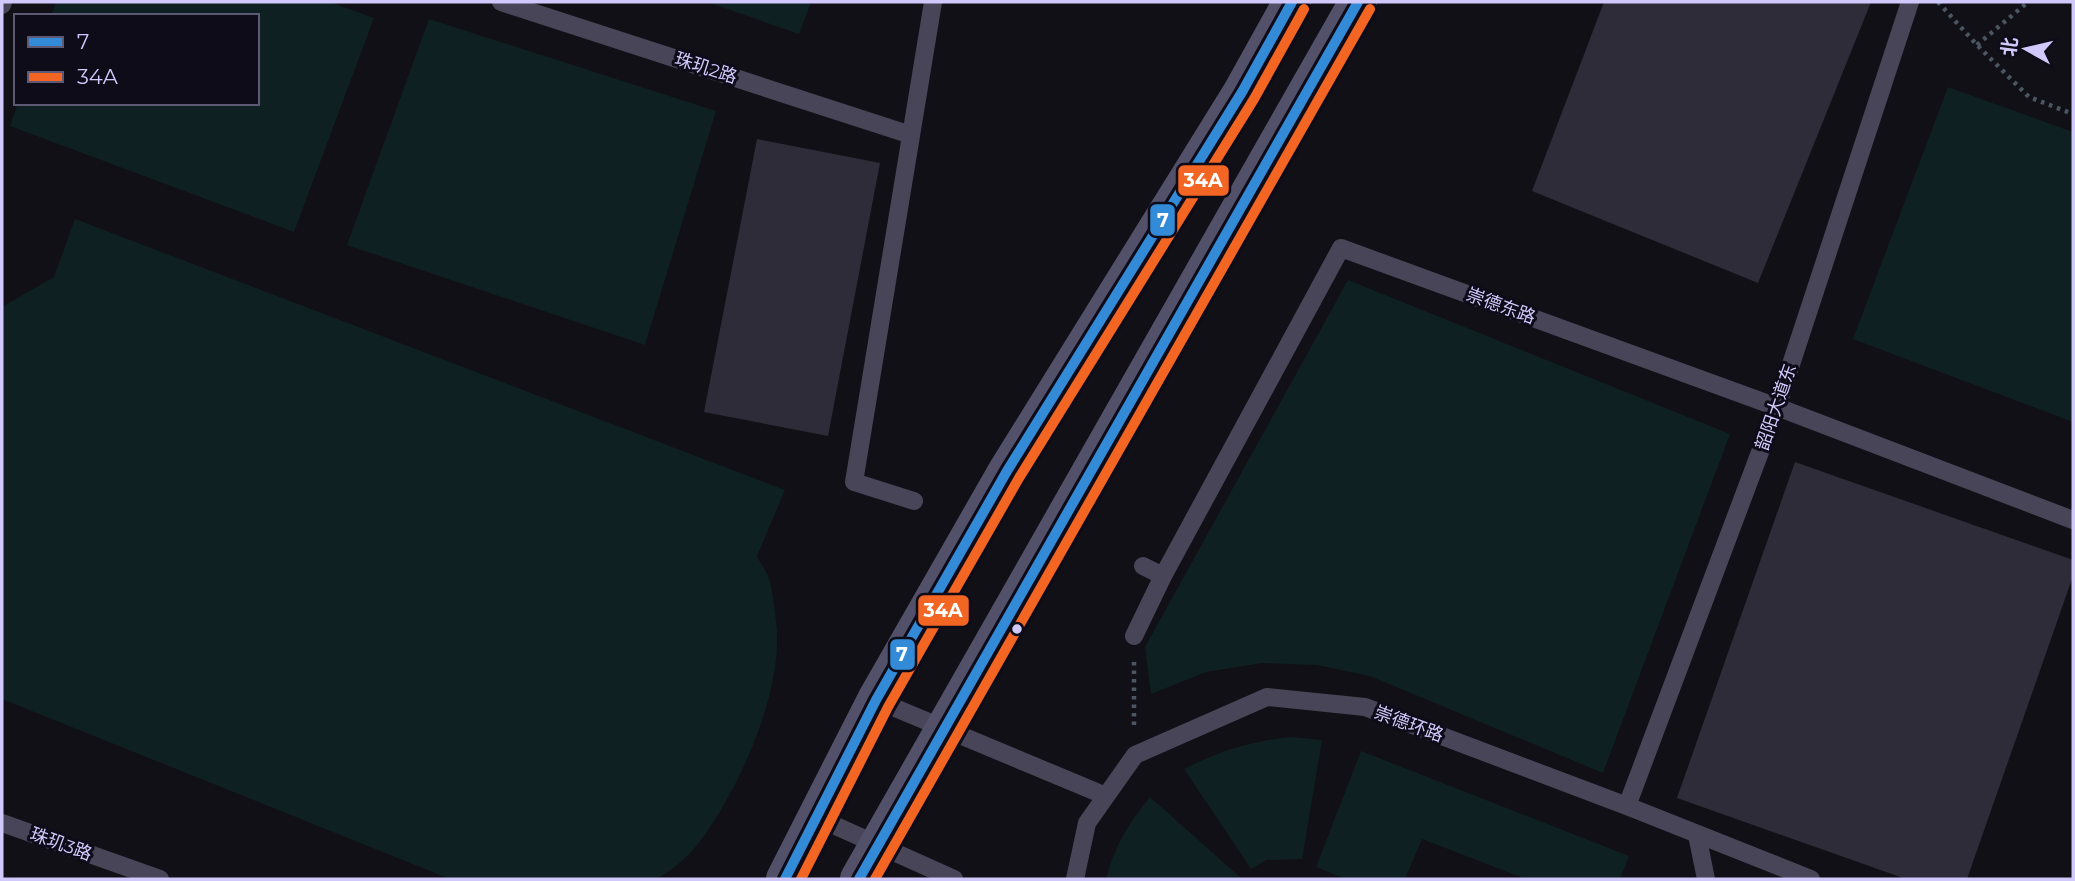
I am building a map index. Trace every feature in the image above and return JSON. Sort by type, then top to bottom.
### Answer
[{"type":"main road","points":[[785,879],[876,700],[1007,471],[1241,92],[1292,2]]},
{"type":"main road","points":[[859,879],[1358,2]]},
{"type":"lane","name":"珠玑2路","points":[[500,2],[911,135]]},
{"type":"lane","points":[[914,501],[854,482],[933,2]]},
{"type":"lane","name":"韶阳大道东","points":[[1626,806],[1777,407],[1910,2]]},
{"type":"lane","name":"崇德东路","points":[[1134,636],[1163,576],[1341,248],[1777,407],[2073,520]]},
{"type":"lane","points":[[1143,566],[1163,576]]},
{"type":"lane","name":"崇德环路","points":[[1135,755],[1267,697],[1364,707],[1811,879]]},
{"type":"lane","points":[[876,700],[1106,796]]},
{"type":"lane","points":[[1075,879],[1087,823],[1135,755]]},
{"type":"lane","points":[[818,818],[954,879]]},
{"type":"lane","name":"珠玑3路","points":[[2,823],[160,879]]},
{"type":"lane","points":[[1697,835],[1706,879]]},
{"type":"path","points":[[1938,2],[2029,97],[2073,114]]},
{"type":"path","points":[[1977,45],[2028,2]]},
{"type":"path","points":[[1134,636],[1135,755]]},
{"type":"shaded area","points":[[56,2],[330,2],[374,18],[294,232],[10,126],[17,105],[259,105],[259,14],[52,14]]},
{"type":"shaded area","points":[[707,2],[811,2],[799,34]]},
{"type":"shaded area","points":[[429,19],[716,111],[645,345],[347,245]]},
{"type":"shaded area","points":[[1948,87],[2073,132],[2073,422],[1853,339]]},
{"type":"shaded area","points":[[75,219],[785,490],[757,556],[769,579],[776,620],[775,668],[770,694],[751,749],[726,802],[712,825],[683,860],[656,879],[450,879],[2,699],[2,307],[54,277]]},
{"type":"shaded area","points":[[1348,280],[1730,434],[1603,773],[1370,676],[1317,665],[1262,663],[1206,672],[1151,694],[1145,647]]},
{"type":"shaded area","points":[[1291,737],[1322,740],[1302,859],[1266,860],[1251,869],[1184,769],[1236,748]]},
{"type":"shaded area","points":[[1361,751],[1629,856],[1620,879],[1526,879],[1422,839],[1405,879],[1346,879],[1316,867]]},
{"type":"shaded area","points":[[1150,797],[1241,878],[1106,879],[1123,835]]},
{"type":"building","points":[[1604,2],[1871,2],[1758,283],[1532,191]]},
{"type":"building","points":[[757,139],[880,163],[828,436],[704,412]]},
{"type":"building","points":[[1795,462],[2073,560],[2073,576],[1967,879],[1906,879],[1677,798]]},
{"type":"transit line","name":"7","points":[[785,879],[876,700],[1007,471],[1242,92],[1292,2]]},
{"type":"transit line","name":"7","points":[[859,879],[1358,2]]},
{"type":"transit line","name":"34A","points":[[801,879],[888,707],[1019,478],[1254,99],[1304,9]]},
{"type":"transit line","name":"34A","points":[[875,879],[1370,9]]}]
